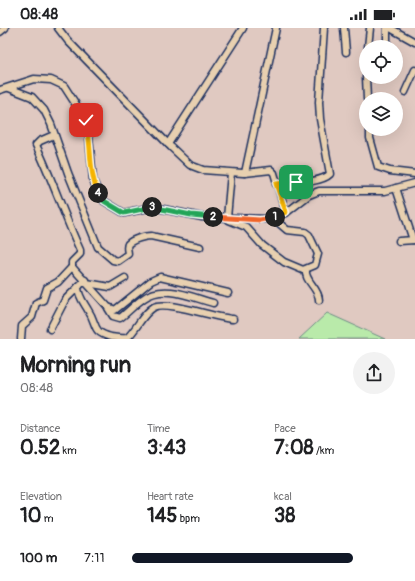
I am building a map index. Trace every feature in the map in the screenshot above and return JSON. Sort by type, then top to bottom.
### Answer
[{"type":"street","points":[[0,32],[5,28]]},
{"type":"street","points":[[58,28],[68,41],[168,144],[185,160],[197,168],[231,173],[272,170],[286,212]]},
{"type":"street","points":[[168,144],[243,28]]},
{"type":"street","points":[[245,173],[276,28]]},
{"type":"street","points":[[276,184],[317,180],[330,174],[319,102],[324,28]]},
{"type":"street","points":[[344,28],[346,52]]},
{"type":"street","points":[[369,40],[370,28]]},
{"type":"street","points":[[387,28],[387,40]]},
{"type":"street","points":[[390,28],[415,42]]},
{"type":"street","points":[[405,92],[415,70]]},
{"type":"street","points":[[0,90],[34,79],[51,80],[64,86],[86,120],[93,180],[98,192],[104,201],[124,213],[153,207],[191,215],[264,220],[286,212],[309,195],[320,191],[380,191],[415,183]]},
{"type":"street","points":[[9,88],[35,99],[46,115],[82,210],[101,250],[118,261],[128,254],[127,246],[129,243],[152,236],[200,247]]},
{"type":"street","points":[[21,339],[22,326],[32,317],[36,302],[43,300],[47,288],[58,282],[72,267],[72,262],[80,254],[80,250],[45,163],[36,145],[40,141],[54,135]]},
{"type":"street","points":[[370,136],[378,167],[390,171],[415,174]]},
{"type":"street","points":[[227,218],[231,173]]},
{"type":"street","points":[[396,188],[414,240],[399,241]]},
{"type":"street","points":[[227,218],[232,223],[246,227],[262,245],[284,262],[299,269],[306,270],[313,266],[318,260],[317,250],[312,237],[305,232],[286,229],[273,218]]},
{"type":"street","points":[[72,267],[86,281],[96,296],[108,308],[113,316],[119,318],[143,298],[163,291],[213,303]]},
{"type":"street","points":[[306,270],[306,276],[318,292],[319,300]]},
{"type":"street","points":[[108,308],[115,310],[157,277],[164,277],[182,283],[228,293]]},
{"type":"street","points":[[50,329],[65,300],[86,281],[110,286],[125,278]]},
{"type":"street","points":[[179,294],[182,283]]},
{"type":"street","points":[[79,286],[80,297],[90,314],[97,331],[101,334],[119,338],[127,338],[148,312],[158,306],[175,307],[216,317],[233,319]]},
{"type":"green space","points":[[327,313],[385,339],[299,339]]},
{"type":"route","points":[[86,120],[93,180],[100,197],[124,213],[129,213],[142,208],[153,207],[202,217],[234,217],[260,220],[268,219],[286,212],[276,184],[296,182]]}]
